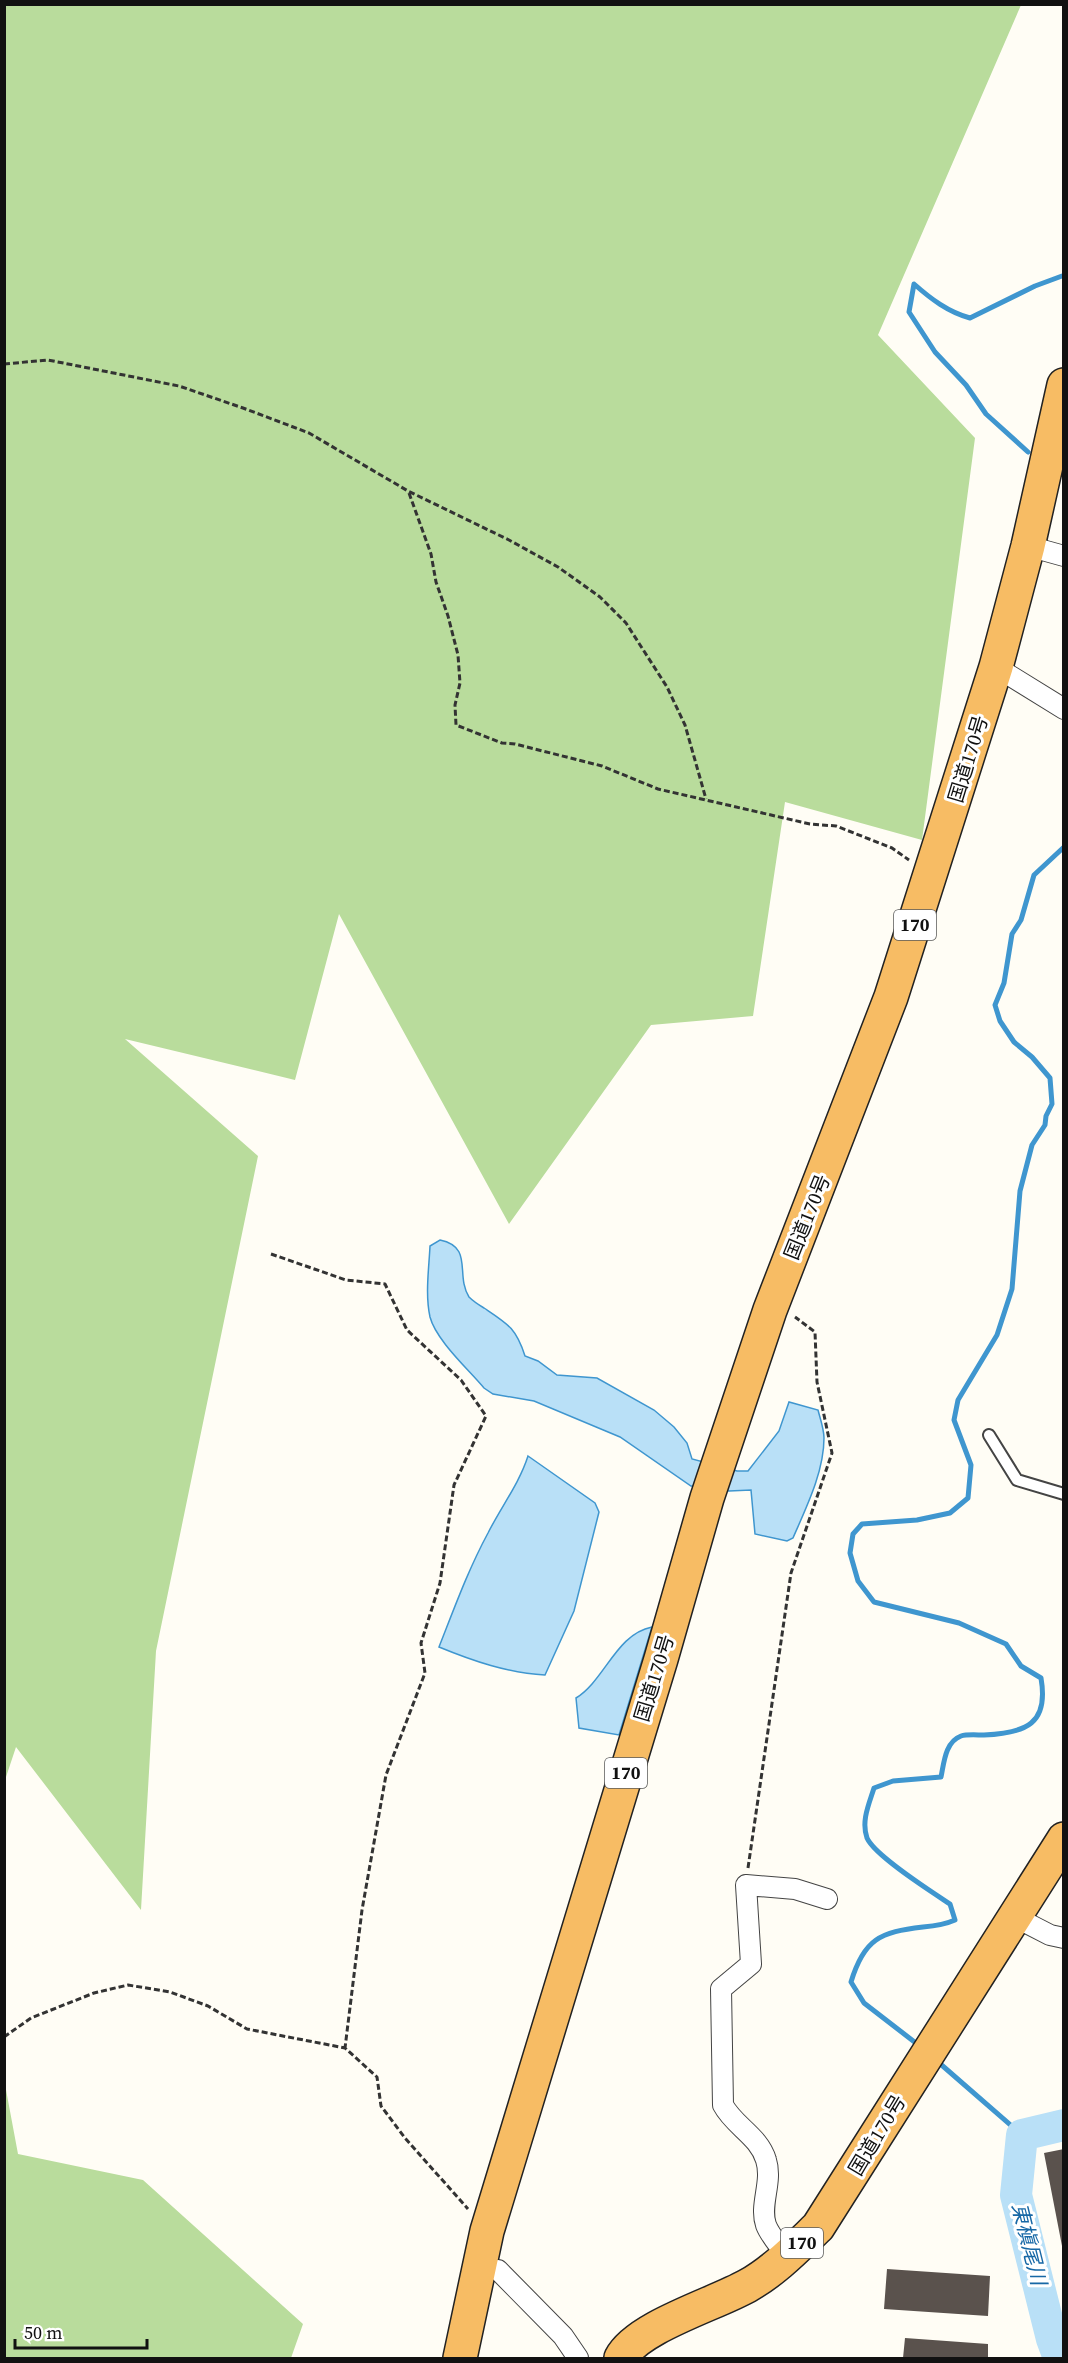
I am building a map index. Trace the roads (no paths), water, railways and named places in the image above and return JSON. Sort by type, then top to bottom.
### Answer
[{"type":"highway","name":"国道170号","points":[[460,2358],[487,2231],[661,1659],[707,1498],[773,1302],[891,997],[996,667],[1028,546],[1064,385]]},
{"type":"highway","name":"国道170号","points":[[621,2358],[624,2352],[656,2328],[748,2286],[788,2257],[823,2218],[1064,1839]]},
{"type":"highway","name":"国道170号","points":[[483,2358],[498,2270],[514,2207],[543,2047]]},
{"type":"street","points":[[1028,546],[1064,556]]},
{"type":"street","points":[[996,667],[1064,709]]},
{"type":"street","points":[[788,2257],[767,2228],[764,2215],[768,2171],[766,2159],[758,2144],[728,2114],[723,2104],[721,1989],[751,1964],[746,1884],[795,1889],[827,1899]]},
{"type":"street","points":[[1015,1917],[1050,1935],[1064,1938]]},
{"type":"street","points":[[498,2270],[563,2336],[578,2358]]},
{"type":"lane","points":[[989,1435],[1017,1480],[1064,1494]]},
{"type":"water","points":[[440,1240],[457,1249],[462,1263],[465,1289],[469,1297],[510,1328],[518,1339],[525,1356],[538,1361],[557,1375],[597,1378],[654,1410],[674,1427],[687,1443],[692,1459],[737,1471],[748,1471],[779,1431],[789,1402],[818,1410],[824,1435],[821,1464],[793,1538],[787,1541],[755,1534],[751,1490],[729,1491],[691,1486],[620,1437],[534,1401],[493,1394],[484,1388],[446,1345],[433,1326],[430,1317],[428,1290],[430,1246]]},
{"type":"water","points":[[528,1456],[595,1503],[599,1512],[574,1611],[545,1675],[491,1666],[439,1647],[474,1561],[520,1476]]},
{"type":"water","points":[[652,1627],[619,1735],[579,1728],[576,1698],[595,1680],[629,1639],[640,1631]]},
{"type":"waterway","points":[[1028,452],[986,414],[966,385],[935,352],[909,312],[914,284],[940,304],[970,318],[1035,286],[1062,276]]},
{"type":"waterway","points":[[921,2047],[864,2003],[851,1982],[862,1956],[876,1940],[895,1932],[955,1920],[950,1904],[905,1873],[872,1846],[865,1832],[866,1813],[870,1800],[874,1788],[893,1781],[941,1777],[948,1748],[961,1736],[1012,1732],[1031,1723],[1038,1716],[1041,1706],[1043,1694],[1041,1678],[1021,1666],[1006,1644],[959,1623],[874,1602],[858,1581],[850,1553],[853,1534],[862,1524],[917,1520],[950,1513],[968,1498],[971,1465],[954,1420],[958,1400],[997,1335],[1012,1289],[1020,1191],[1032,1145],[1045,1125],[1046,1116],[1052,1104],[1050,1078],[1032,1057],[1014,1042],[1000,1021],[995,1005],[1004,983],[1012,934],[1021,920],[1034,875],[1064,847]]},
{"type":"waterway","points":[[937,2061],[1022,2135]]},
{"type":"waterway","name":"東槇尾川","points":[[1059,2358],[1052,2339],[1016,2195],[1022,2135],[1064,2125]]}]
